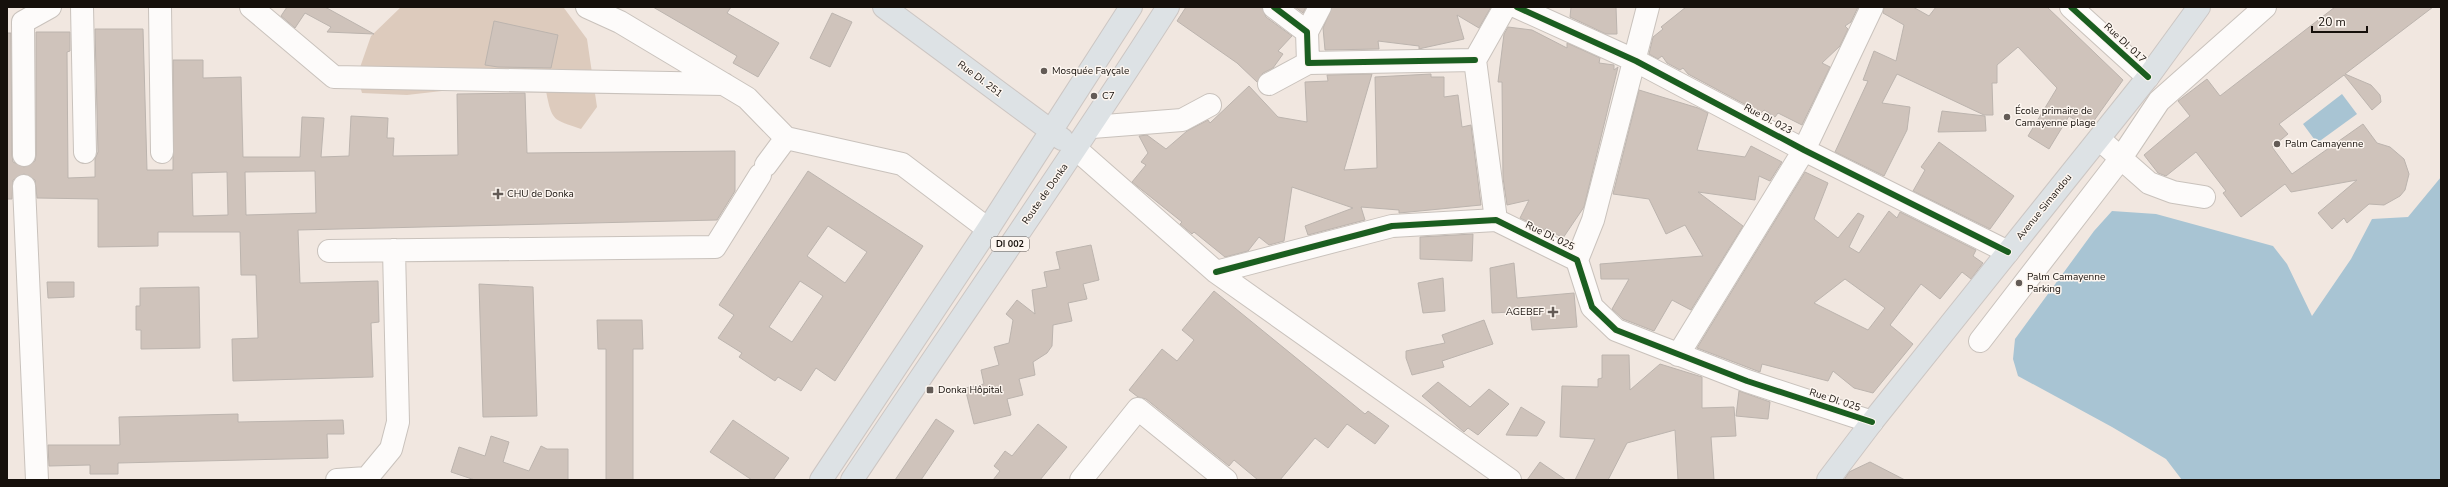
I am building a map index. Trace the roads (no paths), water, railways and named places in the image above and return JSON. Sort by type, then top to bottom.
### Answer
[{"type":"main road","name":"Rue DI. 251","points":[[884,7],[1076,149]]},
{"type":"main road","name":"DI 002","points":[[822,480],[1131,7]]},
{"type":"main road","name":"Route de Donka","points":[[852,480],[1092,126],[1168,7]]},
{"type":"main road","name":"Avenue Simandou","points":[[1828,480],[1872,422],[2148,77],[2199,7]]},
{"type":"street","points":[[24,156],[23,22],[50,7]]},
{"type":"street","points":[[82,7],[84,152]]},
{"type":"street","points":[[160,7],[162,152]]},
{"type":"street","points":[[251,7],[334,77],[724,84]]},
{"type":"street","points":[[587,7],[620,22],[748,98],[786,138],[902,164],[988,228]]},
{"type":"street","points":[[1274,7],[1307,32]]},
{"type":"street","points":[[1308,63],[1307,32],[1320,7]]},
{"type":"street","points":[[1496,220],[1475,60],[1505,7]]},
{"type":"street","name":"Rue DI. 023","points":[[1517,7],[1636,61],[1804,150],[2008,252]]},
{"type":"street","points":[[1577,260],[1593,220],[1636,61],[1648,7]]},
{"type":"street","points":[[1678,355],[1804,150],[1872,7]]},
{"type":"street","name":"Rue DI. 017","points":[[2071,7],[2148,77]]},
{"type":"street","points":[[1980,341],[2121,158],[2159,101],[2264,7]]},
{"type":"street","points":[[1268,84],[1308,63],[1475,60]]},
{"type":"street","points":[[1092,126],[1182,120],[1210,105]]},
{"type":"street","points":[[329,251],[715,247],[763,170],[786,138]]},
{"type":"street","points":[[2099,139],[2150,183],[2173,192],[2204,197]]},
{"type":"street","points":[[1076,149],[1216,272],[1510,480]]},
{"type":"street","points":[[24,186],[37,480]]},
{"type":"street","name":"Rue DI. 025","points":[[1216,272],[1392,226],[1496,220],[1577,260],[1592,307],[1616,330],[1746,381],[1872,422]]},
{"type":"street","points":[[337,480],[367,478],[391,449],[398,422],[394,250]]},
{"type":"street","points":[[1082,480],[1138,409],[1226,480]]},
{"type":"water","points":[[2342,94],[2357,114],[2317,143],[2303,124]]},
{"type":"water","points":[[2441,177],[2441,480],[2182,480],[2166,459],[2112,427],[2018,376],[2013,359],[2015,339],[2094,231],[2112,211],[2156,214],[2273,246],[2287,264],[2312,316],[2351,259],[2372,219],[2408,217]]},
{"type":"place","name":"Mosquée Fayçale","points":[[1044,71]]},
{"type":"place","name":"C7","points":[[1094,96]]},
{"type":"place","name":"École primaire de Camayenne plage","points":[[2007,117]]},
{"type":"place","name":"Palm Camayenne","points":[[2277,144]]},
{"type":"place","name":"CHU de Donka","points":[[498,194]]},
{"type":"place","name":"Palm Camayenne Parking","points":[[2019,283]]},
{"type":"place","name":"AGEBEF","points":[[1553,312]]},
{"type":"place","name":"Donka Hôpital","points":[[930,390]]}]
